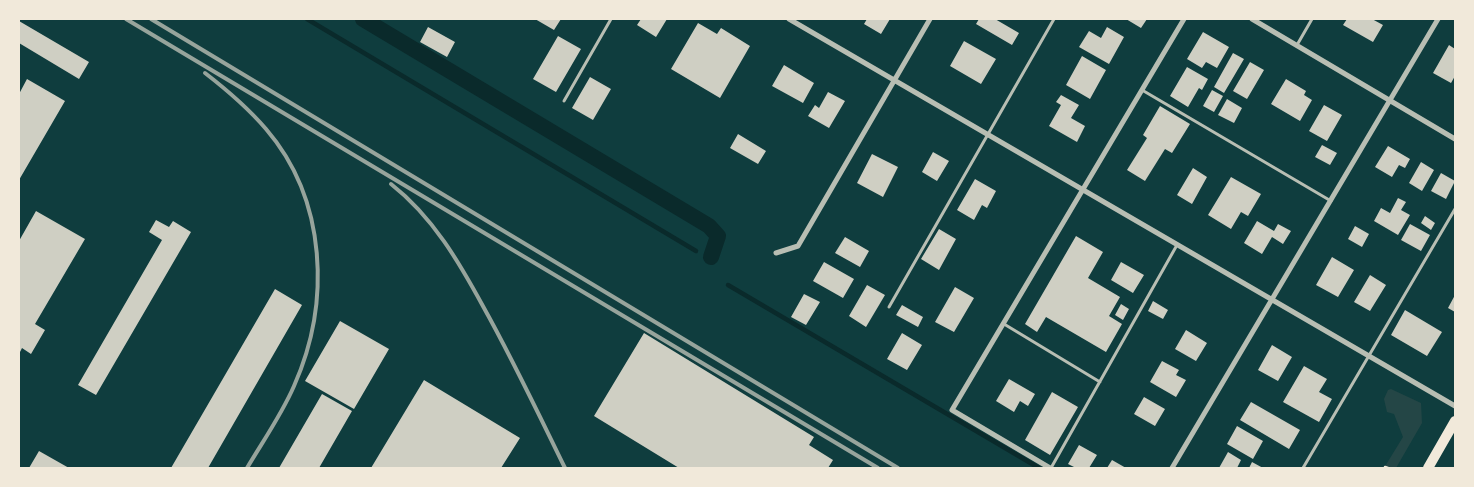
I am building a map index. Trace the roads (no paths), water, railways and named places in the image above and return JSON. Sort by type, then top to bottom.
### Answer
[{"type":"main road","points":[[1428,468],[1455,421]]},
{"type":"street","points":[[789,19],[799,21],[894,80],[1455,406]]},
{"type":"street","points":[[776,253],[798,246],[930,19]]},
{"type":"street","points":[[1051,468],[952,410],[1184,19]]},
{"type":"street","points":[[1252,19],[1455,139]]},
{"type":"street","points":[[1172,468],[1272,298],[1332,201],[1438,19]]},
{"type":"lane","points":[[564,101],[611,19]]},
{"type":"lane","points":[[889,307],[1054,19]]},
{"type":"lane","points":[[1297,46],[1312,19]]},
{"type":"lane","points":[[1142,90],[1332,201]]},
{"type":"lane","points":[[1303,468],[1455,209]]},
{"type":"lane","points":[[1051,468],[1178,244]]},
{"type":"lane","points":[[1004,324],[1100,382]]},
{"type":"waterway","points":[[307,19],[696,251]]},
{"type":"waterway","points":[[363,19],[709,226],[718,236],[711,257]]},
{"type":"waterway","points":[[728,285],[1039,468]]},
{"type":"railway","points":[[126,19],[878,468]]},
{"type":"railway","points":[[151,19],[898,468]]},
{"type":"railway","points":[[205,73],[252,114],[266,129],[286,157],[301,187],[311,220],[317,253],[314,321],[306,354],[284,407],[247,468]]},
{"type":"railway","points":[[391,184],[420,211],[455,257],[505,347],[565,468]]}]
